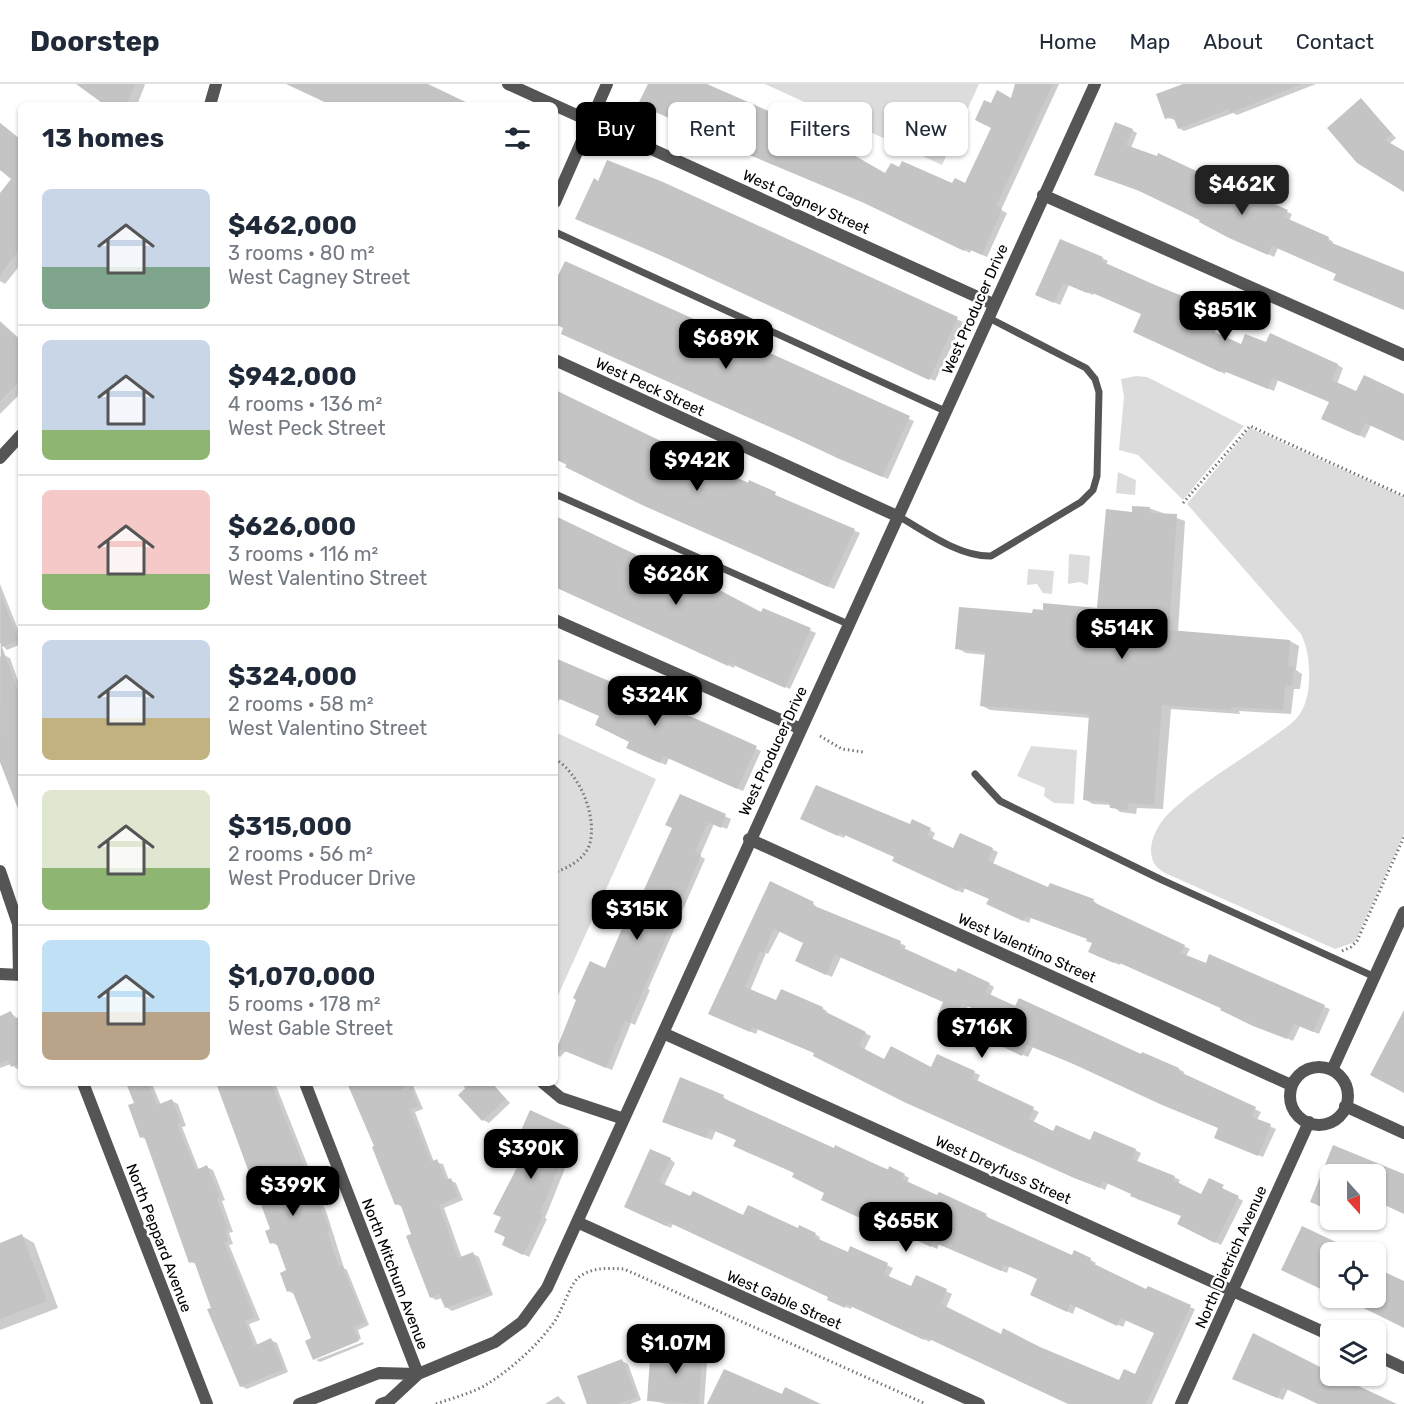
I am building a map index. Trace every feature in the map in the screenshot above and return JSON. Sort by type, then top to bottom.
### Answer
[{"type":"street","points":[[211,102],[216,84]]},
{"type":"street","name":"West Cagney Street","points":[[508,84],[548,102]]},
{"type":"street","points":[[598,102],[608,84]]},
{"type":"street","name":"West Producer Drive","points":[[381,1404],[389,1401],[418,1374],[495,1342],[522,1322],[547,1288],[749,839],[1095,84]]},
{"type":"street","name":"West Cagney Street","points":[[558,106],[576,114]]},
{"type":"street","points":[[558,195],[576,151]]},
{"type":"street","name":"West Cagney Street","points":[[656,151],[993,304]]},
{"type":"street","points":[[1043,195],[1404,355]]},
{"type":"street","name":"West Peck Street","points":[[558,361],[897,516]]},
{"type":"street","points":[[0,458],[18,438]]},
{"type":"street","points":[[558,621],[801,729]]},
{"type":"street","name":"West Valentino Street","points":[[749,839],[1292,1085]]},
{"type":"street","points":[[0,871],[18,924]]},
{"type":"street","points":[[1332,1070],[1404,912]]},
{"type":"street","points":[[0,974],[18,975]]},
{"type":"street","name":"West Dreyfuss Street","points":[[663,1033],[1320,1331]]},
{"type":"street","points":[[1318,1067],[1332,1070],[1345,1084],[1348,1095],[1346,1106],[1339,1116],[1330,1122],[1319,1124],[1298,1116],[1292,1107],[1290,1096],[1292,1085],[1298,1075],[1307,1069],[1318,1067]]},
{"type":"street","name":"North Peppard Avenue","points":[[84,1086],[207,1404]]},
{"type":"street","name":"North Mitchum Avenue","points":[[306,1086],[418,1374]]},
{"type":"street","points":[[547,1086],[561,1098],[624,1119]]},
{"type":"street","points":[[1346,1106],[1404,1133]]},
{"type":"street","name":"North Dietrich Avenue","points":[[1181,1404],[1309,1122]]},
{"type":"street","name":"West Gable Street","points":[[577,1222],[979,1404]]},
{"type":"street","points":[[1386,1360],[1404,1368]]},
{"type":"street","name":"West Producer Drive","points":[[299,1404],[380,1373],[418,1374]]},
{"type":"lane","points":[[558,233],[945,411]]},
{"type":"lane","points":[[897,516],[978,556],[991,556],[1081,502],[1093,490],[1097,476],[1100,402],[1095,379],[1086,368],[987,317]]},
{"type":"lane","points":[[558,495],[848,624]]},
{"type":"lane","points":[[975,774],[1000,801],[1375,977]]},
{"type":"path","points":[[1183,503],[1250,426],[1404,496]]},
{"type":"path","points":[[820,736],[842,749],[863,752]]},
{"type":"path","points":[[558,761],[577,783],[591,820],[590,844],[582,857],[567,868],[558,871]]},
{"type":"path","points":[[1337,958],[1343,948],[1351,947],[1357,941],[1404,837]]},
{"type":"path","points":[[436,1404],[483,1386],[507,1369],[534,1346],[553,1324],[577,1279],[591,1271],[605,1268],[624,1269],[926,1404]]},
{"type":"shaded area","points":[[765,84],[979,84],[968,108],[968,102],[884,102],[884,138],[872,133],[872,102],[804,102]]},
{"type":"shaded area","points":[[922,156],[946,156],[942,165]]},
{"type":"shaded area","points":[[1136,376],[1147,377],[1244,426],[1183,500],[1138,455],[1119,450],[1124,397],[1121,379]]},
{"type":"shaded area","points":[[1250,428],[1404,497],[1404,834],[1355,942],[1335,949],[1165,873],[1158,868],[1151,854],[1153,837],[1167,815],[1202,786],[1288,726],[1301,712],[1306,702],[1309,666],[1301,634],[1187,504]]},
{"type":"shaded area","points":[[1118,472],[1136,480],[1135,495],[1116,493]]},
{"type":"shaded area","points":[[1069,554],[1090,556],[1088,585],[1080,582],[1068,584]]},
{"type":"shaded area","points":[[1028,569],[1054,571],[1052,594],[1043,593],[1037,584],[1027,585]]},
{"type":"shaded area","points":[[558,733],[656,779],[558,995]]},
{"type":"shaded area","points":[[1031,746],[1077,750],[1074,804],[1054,803],[1044,796],[1045,788],[1017,776]]},
{"type":"building","points":[[76,84],[135,84],[127,102],[101,102]]},
{"type":"building","points":[[286,84],[428,84],[466,102],[325,102]]},
{"type":"building","points":[[648,84],[707,84],[748,102],[668,102],[668,118],[656,112],[656,102],[639,102]]},
{"type":"building","points":[[1015,84],[1053,84],[996,206],[1002,209],[982,255],[966,248],[964,251],[864,203],[752,156],[756,156],[756,106],[768,111],[768,156],[855,156],[885,173],[891,163],[899,167],[902,161],[952,183],[955,178],[965,183],[991,128],[975,120],[984,100],[991,103],[997,90],[1011,98]]},
{"type":"building","points":[[1183,84],[1299,85],[1230,113],[1229,109],[1178,129],[1173,116],[1165,119],[1156,94]]},
{"type":"building","points":[[1361,98],[1392,134],[1385,140],[1404,151],[1404,192],[1357,163],[1327,128]]},
{"type":"building","points":[[1115,122],[1133,129],[1126,145],[1157,156],[1158,153],[1207,176],[1210,170],[1243,186],[1241,190],[1288,210],[1284,217],[1329,237],[1327,241],[1404,272],[1404,310],[1333,280],[1336,274],[1272,246],[1268,255],[1229,238],[1199,222],[1200,220],[1135,189],[1094,175]]},
{"type":"building","points":[[0,123],[18,138],[18,251],[0,275],[0,193],[11,179],[0,170]]},
{"type":"building","points":[[607,160],[663,182],[958,317],[929,380],[630,241],[575,219],[594,178],[598,181]]},
{"type":"building","points":[[1060,239],[1103,257],[1101,261],[1155,285],[1200,303],[1202,299],[1220,307],[1210,330],[1241,344],[1245,334],[1266,342],[1270,333],[1338,364],[1332,380],[1356,391],[1364,375],[1404,394],[1404,441],[1365,423],[1359,436],[1321,419],[1329,402],[1272,378],[1268,389],[1221,370],[1220,372],[1133,332],[1141,314],[1088,291],[1087,293],[1063,283],[1054,303],[1035,295]]},
{"type":"building","points":[[565,261],[910,416],[882,477],[561,334],[563,328],[558,326],[558,276]]},
{"type":"building","points":[[0,322],[18,339],[18,383],[0,401]]},
{"type":"building","points":[[558,391],[748,483],[749,480],[776,492],[775,495],[855,529],[828,587],[642,505],[565,467],[567,464],[558,460]]},
{"type":"building","points":[[1132,506],[1150,507],[1150,513],[1177,514],[1169,630],[1290,640],[1288,666],[1294,667],[1292,685],[1285,685],[1283,710],[1231,707],[1231,710],[1162,705],[1154,805],[1128,803],[1127,810],[1110,808],[1109,802],[1083,800],[1089,714],[980,706],[985,652],[955,649],[959,607],[1032,613],[1033,609],[1043,610],[1043,603],[1097,608],[1106,509],[1132,512]]},
{"type":"building","points":[[558,517],[706,588],[708,584],[761,612],[763,608],[811,628],[785,688],[729,663],[728,666],[558,588]]},
{"type":"building","points":[[1,595],[18,638],[18,640],[2,647],[18,691],[18,809],[0,762]]},
{"type":"building","points":[[558,659],[644,696],[641,703],[666,714],[670,704],[684,710],[683,713],[757,746],[737,789],[663,756],[660,763],[626,748],[629,742],[595,725],[599,716],[558,698]]},
{"type":"building","points":[[816,785],[910,824],[912,819],[931,828],[927,836],[953,848],[960,833],[993,848],[988,861],[1048,887],[1050,883],[1094,899],[1093,902],[1185,945],[1181,953],[1206,963],[1209,954],[1325,1005],[1313,1032],[1294,1024],[1287,1039],[1253,1026],[1220,1010],[1221,1008],[1115,961],[1114,963],[1088,952],[1092,943],[1086,941],[1087,939],[1026,916],[1023,921],[986,904],[989,899],[959,886],[957,891],[892,861],[894,857],[840,833],[838,836],[800,819]]},
{"type":"building","points":[[680,794],[726,814],[721,828],[708,822],[695,852],[701,855],[629,1023],[625,1021],[606,1068],[560,1049],[558,1051],[558,1045],[576,1000],[573,998],[590,961],[605,968],[624,924],[628,925],[672,828],[665,825]]},
{"type":"building","points":[[770,881],[814,902],[812,905],[901,941],[899,946],[956,972],[958,968],[990,983],[985,992],[1015,1006],[1019,998],[1141,1054],[1142,1052],[1179,1068],[1178,1071],[1256,1107],[1252,1117],[1271,1124],[1258,1156],[1214,1138],[1218,1128],[1069,1062],[1027,1045],[1022,1056],[980,1036],[989,1015],[962,1004],[954,1021],[938,1014],[943,1002],[835,955],[826,975],[795,961],[803,943],[774,929],[763,953],[760,951],[745,987],[776,1000],[781,989],[823,1007],[822,1010],[866,1032],[859,1046],[884,1059],[891,1046],[931,1067],[937,1054],[975,1071],[972,1078],[1034,1107],[1029,1119],[1053,1131],[1056,1125],[1090,1140],[1094,1131],[1136,1149],[1132,1159],[1175,1176],[1173,1180],[1201,1194],[1209,1178],[1224,1185],[1222,1188],[1239,1196],[1215,1243],[1177,1224],[1181,1216],[1130,1196],[1131,1194],[1102,1181],[1100,1188],[1074,1178],[904,1102],[813,1056],[814,1053],[752,1027],[750,1032],[708,1014]]},
{"type":"building","points":[[1404,1010],[1404,1093],[1370,1075]]},
{"type":"building","points":[[11,1011],[14,1019],[18,1017],[18,1064],[11,1067],[8,1060],[0,1063],[0,1016]]},
{"type":"building","points":[[680,1077],[724,1095],[723,1098],[834,1148],[835,1145],[888,1170],[889,1166],[905,1174],[902,1179],[937,1195],[939,1192],[987,1214],[985,1216],[1072,1255],[1074,1250],[1091,1258],[1090,1262],[1146,1289],[1148,1286],[1191,1305],[1146,1404],[1068,1404],[925,1337],[924,1340],[846,1304],[845,1308],[827,1300],[828,1297],[668,1222],[666,1226],[624,1207],[650,1149],[671,1158],[659,1182],[690,1196],[693,1191],[743,1215],[748,1205],[798,1228],[799,1225],[816,1233],[814,1237],[848,1252],[850,1246],[888,1263],[884,1274],[911,1286],[916,1275],[947,1289],[941,1304],[1001,1334],[1003,1328],[1040,1347],[1119,1380],[1124,1369],[1135,1374],[1154,1333],[1120,1318],[1117,1326],[1070,1304],[1067,1312],[1030,1295],[1037,1279],[1012,1267],[1004,1265],[1001,1271],[933,1242],[931,1247],[897,1231],[895,1234],[821,1200],[824,1193],[792,1177],[794,1173],[733,1146],[736,1140],[710,1129],[706,1138],[662,1122]]},
{"type":"building","points":[[127,1086],[149,1086],[157,1105],[172,1099],[181,1123],[177,1124],[196,1170],[207,1165],[220,1197],[217,1198],[228,1229],[225,1230],[228,1241],[224,1242],[255,1317],[245,1321],[254,1346],[271,1338],[284,1369],[240,1387],[207,1309],[211,1308],[194,1261],[189,1263],[144,1136],[140,1138],[128,1105],[134,1103]]},
{"type":"building","points":[[217,1086],[272,1086],[330,1231],[327,1232],[339,1266],[342,1265],[365,1322],[353,1327],[359,1341],[313,1360],[305,1341],[311,1338],[292,1290],[287,1292],[280,1273],[286,1270],[276,1242],[270,1244],[265,1231],[270,1229]]},
{"type":"building","points":[[348,1086],[402,1086],[404,1091],[412,1088],[418,1106],[410,1109],[431,1162],[437,1159],[446,1180],[451,1178],[458,1197],[439,1205],[458,1258],[473,1252],[489,1292],[445,1308],[439,1294],[430,1298],[406,1236],[411,1234],[400,1203],[395,1205],[372,1147],[374,1146]]},
{"type":"building","points":[[468,1086],[494,1086],[506,1099],[482,1121],[458,1095]]},
{"type":"building","points":[[530,1110],[574,1130],[540,1213],[543,1215],[523,1255],[502,1245],[505,1237],[494,1232],[501,1217],[493,1214],[524,1154],[513,1149]]},
{"type":"building","points":[[1333,1145],[1380,1164],[1325,1164]]},
{"type":"building","points":[[1386,1167],[1404,1174],[1404,1214],[1386,1206]]},
{"type":"building","points":[[1320,1177],[1320,1206],[1310,1202]]},
{"type":"building","points":[[1302,1226],[1336,1242],[1320,1242],[1320,1289],[1281,1270]]},
{"type":"building","points":[[22,1234],[47,1301],[0,1319],[0,1243]]},
{"type":"building","points":[[1386,1273],[1404,1281],[1404,1327],[1364,1308],[1386,1308]]},
{"type":"building","points":[[1253,1333],[1320,1367],[1320,1386],[1358,1386],[1397,1404],[1318,1404],[1282,1387],[1277,1398],[1232,1379]]},
{"type":"building","points":[[674,1343],[703,1345],[699,1404],[647,1401],[650,1358],[662,1359],[663,1347],[673,1348]]},
{"type":"building","points":[[622,1359],[637,1397],[618,1404],[587,1404],[577,1376]]},
{"type":"building","points":[[724,1369],[782,1394],[785,1387],[821,1404],[707,1404]]}]
